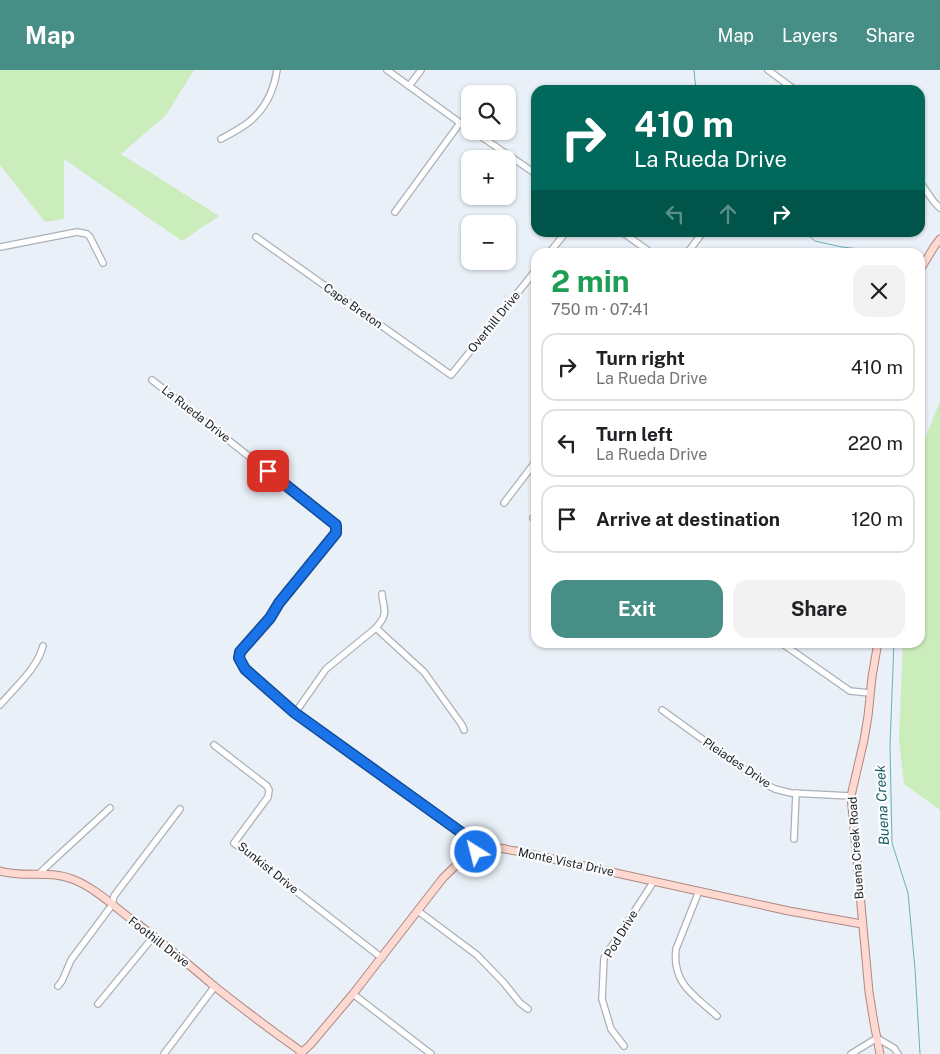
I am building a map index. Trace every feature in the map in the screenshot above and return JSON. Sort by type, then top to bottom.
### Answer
[{"type":"main road","points":[[925,260],[940,239]]},
{"type":"main road","name":"Buena Creek Road","points":[[877,648],[864,740],[851,796],[869,992],[880,1054]]},
{"type":"main road","name":"Monte Vista Drive","points":[[301,1053],[353,994],[443,878],[459,862],[476,852],[494,848],[516,851],[789,911],[862,924]]},
{"type":"main road","name":"Foothill Drive","points":[[0,871],[5,873],[53,875],[70,878],[84,884],[154,936],[301,1053]]},
{"type":"street","points":[[221,139],[249,122],[264,106],[272,92],[277,70]]},
{"type":"street","points":[[387,70],[460,123],[395,212]]},
{"type":"street","points":[[409,86],[421,70]]},
{"type":"street","points":[[768,70],[788,85]]},
{"type":"street","points":[[486,140],[531,171]]},
{"type":"street","points":[[925,189],[940,208]]},
{"type":"street","points":[[0,247],[77,232],[87,234],[90,237],[103,263]]},
{"type":"street","name":"Cape Breton","points":[[256,237],[451,375]]},
{"type":"street","points":[[553,248],[562,237]]},
{"type":"street","points":[[629,237],[644,248]]},
{"type":"street","points":[[691,248],[699,237]]},
{"type":"street","name":"Overhill Drive","points":[[451,375],[531,276]]},
{"type":"street","name":"La Rueda Drive","points":[[152,380],[336,525],[336,533],[279,603],[270,618],[238,655],[245,669],[295,713],[469,838],[476,852]]},
{"type":"street","points":[[504,503],[531,468]]},
{"type":"street","points":[[295,713],[326,669],[376,628],[384,617],[385,610],[382,594]]},
{"type":"street","points":[[376,628],[424,672],[444,698],[464,730]]},
{"type":"street","points":[[0,705],[27,674],[41,654],[43,646]]},
{"type":"street","points":[[789,648],[850,691],[870,693]]},
{"type":"street","name":"Pleiades Drive","points":[[662,710],[763,783],[775,789],[796,793],[851,796]]},
{"type":"street","name":"Sunkist Drive","points":[[214,745],[267,786],[269,790],[268,797],[234,843],[382,958]]},
{"type":"street","points":[[794,839],[796,793]]},
{"type":"street","points":[[40,874],[110,808]]},
{"type":"street","points":[[58,986],[71,960],[112,905],[114,896],[180,809]]},
{"type":"street","name":"Pod Drive","points":[[624,1046],[611,1028],[602,999],[604,958],[654,881]]},
{"type":"street","points":[[699,891],[676,949],[675,959],[677,972],[686,988],[718,1016]]},
{"type":"street","points":[[418,911],[477,955],[528,1009]]},
{"type":"street","points":[[98,1004],[154,936]]},
{"type":"street","points":[[164,1054],[215,986]]},
{"type":"street","points":[[353,994],[431,1054]]},
{"type":"street","points":[[851,1054],[877,1038],[894,1048],[898,1054]]},
{"type":"green space","points":[[0,70],[194,70],[166,115],[121,154],[219,216],[182,241],[64,159],[64,219],[45,222],[0,165]]},
{"type":"green space","points":[[940,401],[940,810],[904,784],[899,740],[903,648],[925,648],[925,439]]},
{"type":"waterway","name":"Buena Creek","points":[[694,70],[696,85]]},
{"type":"waterway","name":"Buena Creek","points":[[811,237],[815,241],[851,248]]},
{"type":"waterway","name":"Buena Creek","points":[[894,648],[890,745],[892,843],[908,893],[920,1054]]},
{"type":"route","points":[[268,471],[337,527],[336,533],[279,603],[270,618],[238,655],[245,669],[295,713],[469,838],[476,852]]}]
